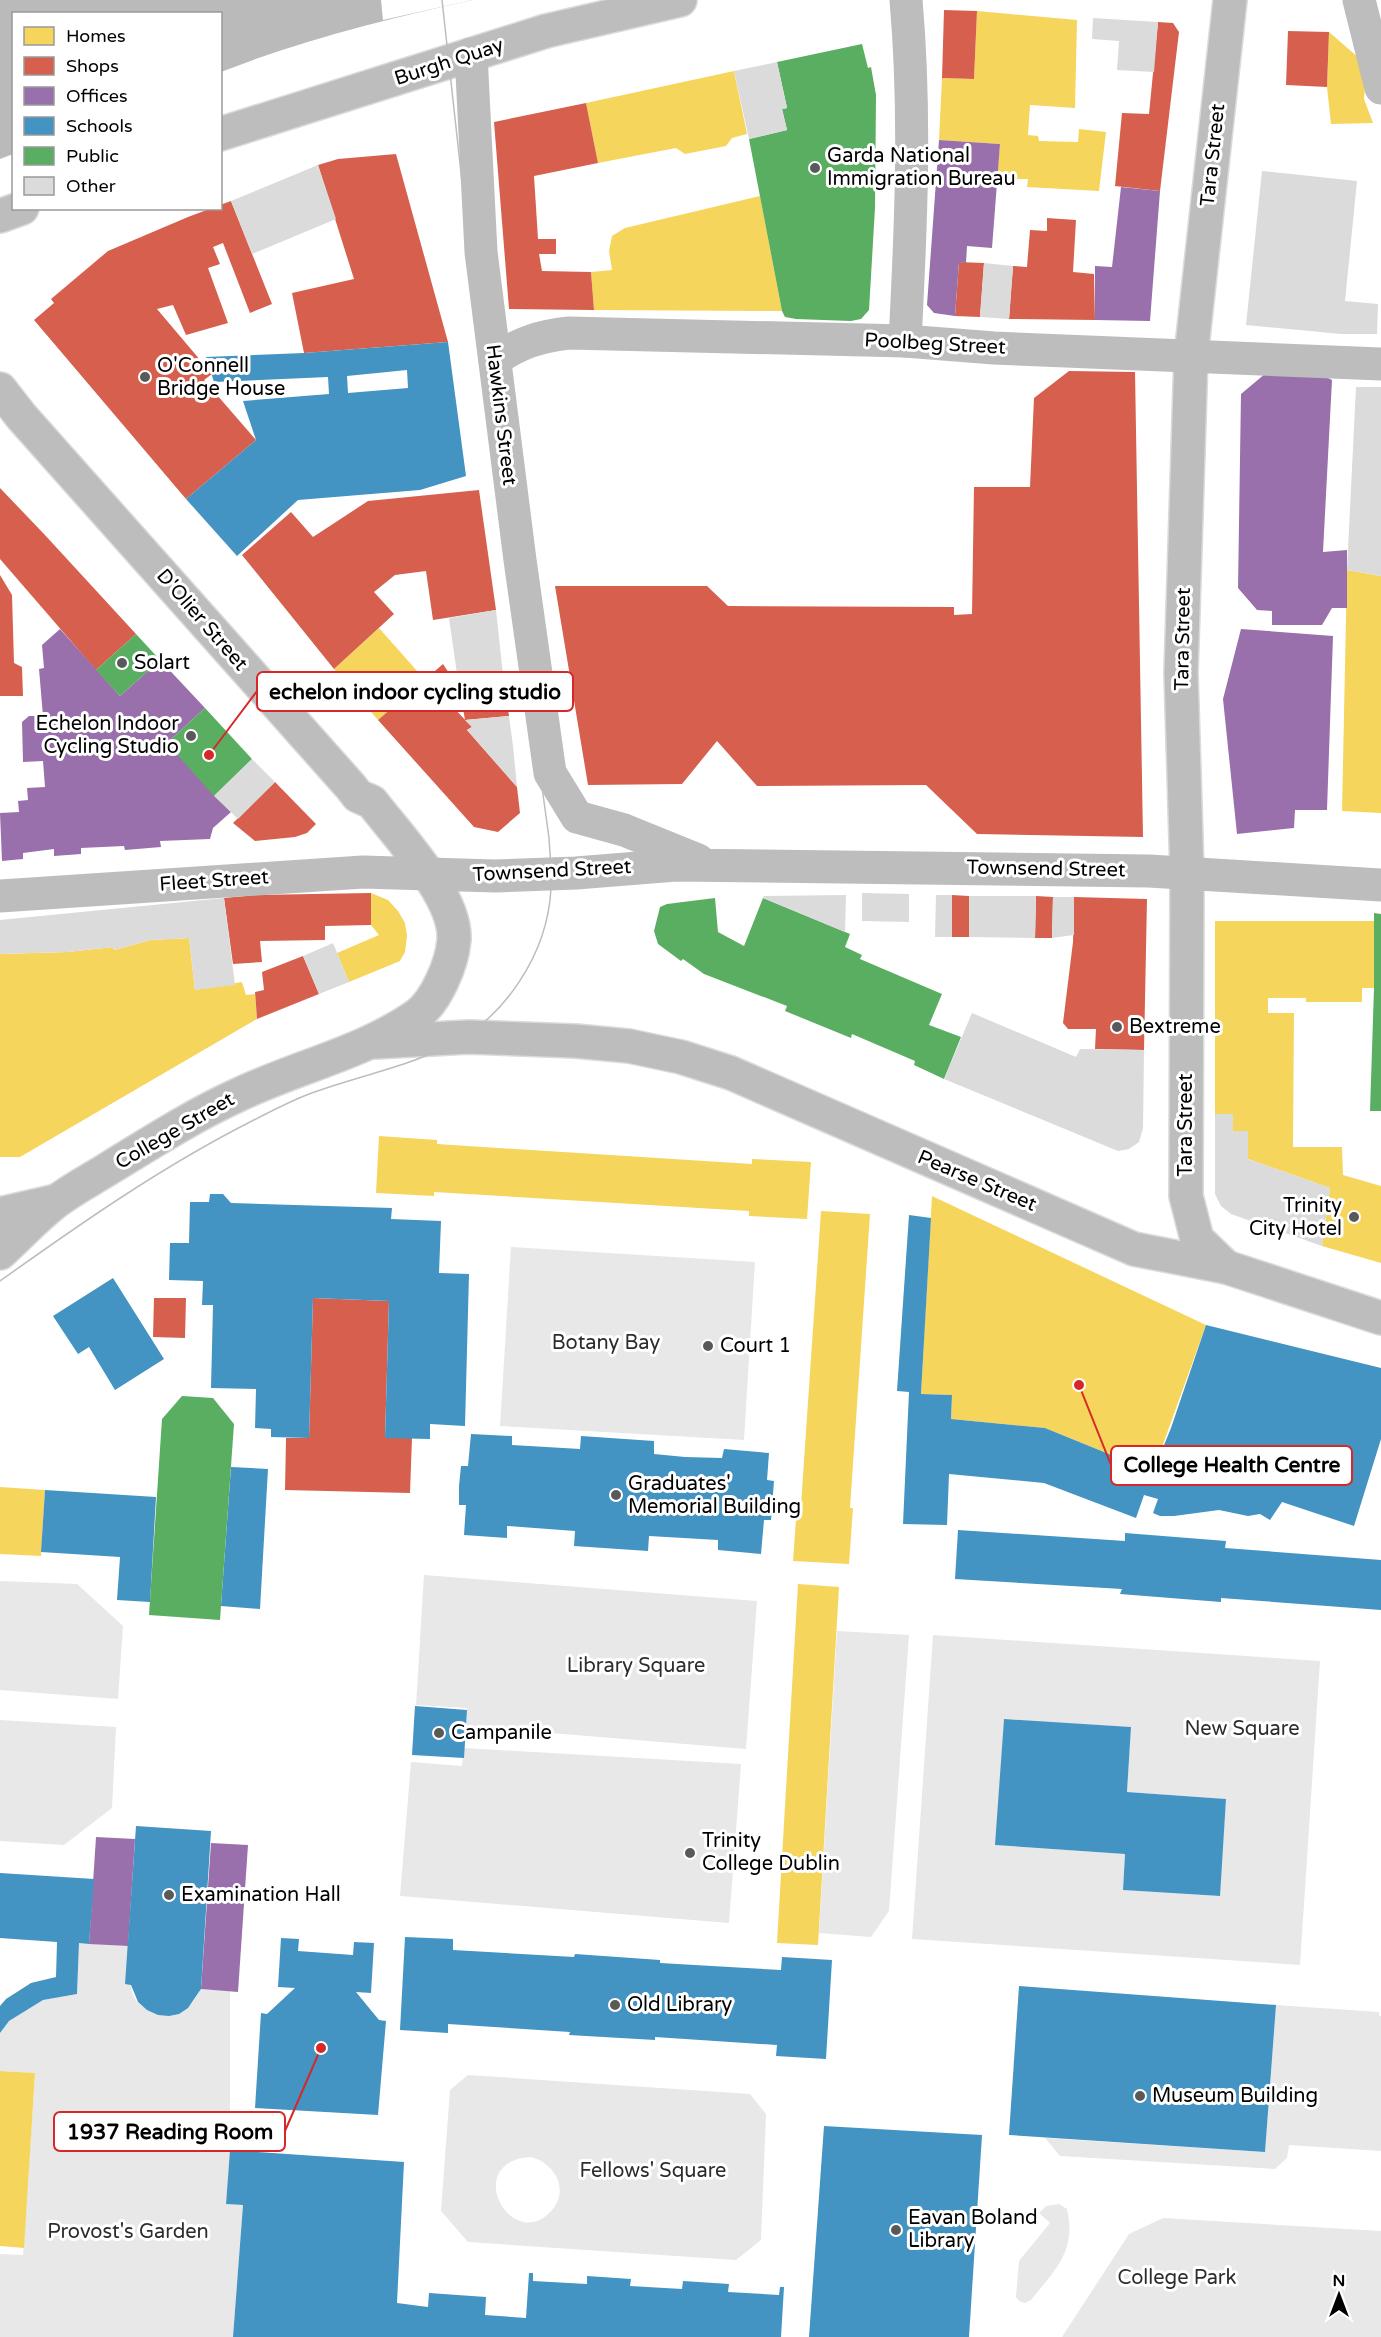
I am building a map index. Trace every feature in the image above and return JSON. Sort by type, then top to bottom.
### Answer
[{"type":"main road","name":"Burgh Quay","points":[[222,133],[546,31],[680,0]]},
{"type":"main road","points":[[905,341],[910,255],[912,116],[906,0]]},
{"type":"main road","name":"Tara Street","points":[[1226,1267],[1197,1239],[1186,1196],[1187,873],[1181,674],[1191,356],[1230,0]]},
{"type":"main road","points":[[1359,0],[1381,88]]},
{"type":"main road","name":"Hawkins Street","points":[[471,54],[481,252],[550,773]]},
{"type":"main road","points":[[0,216],[16,210]]},
{"type":"main road","name":"Poolbeg Street","points":[[495,360],[526,341],[569,333],[905,341],[994,348],[1381,363]]},
{"type":"main road","name":"D'Olier Street","points":[[0,389],[358,796],[372,802],[429,875]]},
{"type":"main road","name":"Townsend Street","points":[[550,773],[577,817],[624,830],[711,865]]},
{"type":"main road","name":"Townsend Street","points":[[429,875],[495,876],[711,865],[1127,870],[1381,885]]},
{"type":"main road","name":"Fleet Street","points":[[0,897],[363,872],[429,875]]},
{"type":"main road","name":"College Street","points":[[0,1253],[58,1200],[147,1145],[235,1096],[290,1072],[370,1042],[418,1014],[441,985],[450,963],[454,939],[452,921],[446,903],[429,875]]},
{"type":"main road","name":"College Street","points":[[370,1042],[469,1037],[575,1041]]},
{"type":"main road","name":"Pearse Street","points":[[575,1041],[629,1046],[681,1057],[731,1073],[1134,1249],[1226,1267],[1381,1318]]},
{"type":"main road","points":[[0,1214],[58,1200]]},
{"type":"green space","name":"Botany Bay","points":[[511,1247],[755,1262],[744,1440],[500,1426]]},
{"type":"green space","name":"Library Square","points":[[424,1575],[757,1601],[746,1749],[466,1726],[467,1708],[416,1705]]},
{"type":"green space","points":[[0,1581],[77,1584],[123,1626],[118,1699],[0,1690]]},
{"type":"green space","points":[[837,1631],[909,1635],[889,1911],[871,1937],[819,1933]]},
{"type":"green space","name":"New Square","points":[[933,1635],[1320,1661],[1300,1965],[912,1939]],"holes":[[[1004,1720],[1131,1727],[1127,1792],[1226,1799],[1219,1896],[1123,1890],[1125,1854],[996,1845]]]},
{"type":"green space","points":[[0,1720],[116,1727],[112,1808],[64,1845],[0,1841]]},
{"type":"green space","points":[[464,1748],[741,1764],[729,1923],[400,1896],[411,1762],[462,1766]]},
{"type":"green space","name":"Provost's Garden","points":[[79,1943],[128,1946],[129,1975],[134,1996],[138,2003],[157,2014],[165,2016],[180,2013],[197,1997],[201,1989],[230,1991],[230,2150],[226,2204],[243,2205],[233,2337],[0,2337],[0,2254],[23,2255],[35,2073],[0,2071],[0,2033],[9,2021],[43,2000],[77,1994]]},
{"type":"green space","points":[[1276,2005],[1379,2012],[1381,2016],[1381,2151],[1289,2145],[1287,2158],[1275,2169],[1060,2156],[1045,2138],[1265,2152]]},
{"type":"green space","name":"Fellows' Square","points":[[468,2075],[750,2094],[766,2114],[761,2240],[736,2260],[468,2242],[441,2211],[450,2090]],"holes":[[[531,2157],[547,2165],[557,2178],[560,2194],[552,2210],[537,2221],[522,2222],[509,2214],[500,2202],[496,2188],[499,2173],[510,2162]]]},
{"type":"green space","points":[[1059,2204],[1067,2209],[1069,2224],[1069,2237],[1062,2259],[1031,2300],[1025,2303],[1019,2301],[1016,2297],[1019,2261],[1050,2223],[1039,2213],[1046,2206]]},
{"type":"green space","name":"College Park","points":[[1163,2218],[1381,2231],[1381,2337],[1062,2337],[1129,2234]]},
{"type":"shaded area","points":[[0,0],[472,0],[345,31],[222,72],[222,12],[12,12],[12,154],[0,159]]},
{"type":"pier","points":[[381,0],[472,0],[383,20]]},
{"type":"building: Homes","points":[[977,11],[1077,20],[1075,108],[1030,105],[1028,135],[1038,136],[1039,141],[1078,142],[1079,129],[1106,132],[1099,191],[1027,187],[1028,179],[997,179],[1000,144],[939,140],[942,78],[974,79]]},
{"type":"building: Homes","points":[[1329,32],[1367,65],[1364,99],[1373,123],[1331,124],[1327,87]]},
{"type":"building: Homes","points":[[734,71],[747,134],[732,138],[726,146],[685,154],[676,148],[598,163],[586,103]]},
{"type":"building: Homes","points":[[760,196],[782,311],[594,310],[591,272],[612,270],[609,251],[612,236],[625,228]]},
{"type":"building: Homes","points":[[1347,570],[1381,576],[1381,813],[1342,811]]},
{"type":"building: Homes","points":[[379,628],[425,680],[378,720],[334,669]]},
{"type":"building: Homes","points":[[371,893],[388,900],[405,923],[407,936],[405,952],[400,961],[349,982],[337,953],[379,935],[371,925]]},
{"type":"building: Homes","points":[[1215,921],[1374,921],[1374,988],[1362,988],[1362,1002],[1306,1002],[1306,998],[1268,998],[1268,1013],[1294,1013],[1293,1147],[1342,1147],[1343,1175],[1381,1186],[1381,1263],[1322,1246],[1330,1188],[1248,1159],[1248,1131],[1233,1131],[1233,1114],[1215,1114]]},
{"type":"building: Homes","points":[[189,938],[195,990],[242,982],[246,995],[255,994],[257,1019],[20,1157],[0,1157],[0,954],[68,952],[113,947],[114,950],[151,940]]},
{"type":"building: Homes","points":[[379,1136],[437,1140],[437,1144],[752,1164],[752,1159],[811,1162],[807,1219],[749,1216],[749,1211],[434,1192],[434,1196],[376,1193]]},
{"type":"building: Homes","points":[[932,1196],[1206,1325],[1153,1472],[1045,1428],[951,1419],[952,1395],[921,1394]]},
{"type":"building: Homes","points":[[821,1211],[870,1214],[850,1508],[853,1508],[849,1564],[793,1561],[797,1505],[801,1505]]},
{"type":"building: Homes","points":[[0,1487],[45,1490],[41,1556],[0,1554]]},
{"type":"building: Homes","points":[[798,1584],[839,1587],[818,1945],[777,1943]]},
{"type":"building: Homes","points":[[0,2071],[35,2073],[24,2248],[0,2246]]},
{"type":"building: Shops","points":[[944,10],[977,11],[974,79],[942,78]]},
{"type":"building: Shops","points":[[1158,22],[1173,23],[1179,32],[1160,191],[1115,186],[1122,113],[1149,114]]},
{"type":"building: Shops","points":[[1288,31],[1329,32],[1327,87],[1286,85]]},
{"type":"building: Shops","points":[[586,103],[598,163],[534,176],[538,239],[556,239],[556,254],[539,254],[542,271],[591,272],[594,310],[509,309],[494,122]]},
{"type":"building: Shops","points":[[396,154],[448,342],[304,353],[292,293],[354,279],[318,165],[338,159]]},
{"type":"building: Shops","name":"O'Connell Bridge House","points":[[231,201],[272,304],[250,313],[223,243],[213,247],[220,264],[208,268],[228,323],[186,335],[173,305],[157,309],[212,374],[204,380],[256,440],[186,499],[34,320],[54,303],[51,299],[108,251],[207,210],[222,210],[222,204]]},
{"type":"building: Shops","points":[[1047,218],[1076,220],[1073,272],[1094,274],[1095,320],[1009,319],[1013,266],[1027,267],[1030,230],[1047,231]]},
{"type":"building: Shops","points":[[959,262],[984,263],[980,317],[955,316]]},
{"type":"building: Shops","points":[[1069,371],[1135,372],[1143,837],[977,834],[926,785],[757,786],[717,741],[682,784],[588,785],[555,586],[707,586],[728,606],[954,607],[954,615],[972,614],[974,487],[1030,487],[1034,398]]},
{"type":"building: Shops","points":[[0,488],[136,634],[96,670],[0,559]]},
{"type":"building: Shops","points":[[479,490],[496,610],[433,620],[426,571],[395,575],[374,592],[394,614],[334,669],[242,555],[291,512],[313,537],[368,501]]},
{"type":"building: Shops","points":[[0,575],[12,595],[14,663],[22,667],[23,696],[0,696]]},
{"type":"building: Shops","points":[[443,664],[453,679],[445,687],[453,697],[449,703],[472,727],[467,730],[517,787],[520,813],[498,832],[474,827],[378,720]]},
{"type":"building: Shops","points":[[503,675],[509,716],[465,720],[458,681]]},
{"type":"building: Shops","points":[[275,782],[316,824],[307,833],[295,837],[255,841],[233,823]]},
{"type":"building: Shops","points":[[371,893],[371,925],[325,926],[325,940],[260,941],[262,962],[233,964],[224,898],[256,895]]},
{"type":"building: Shops","points":[[952,895],[969,896],[969,937],[952,937]]},
{"type":"building: Shops","points":[[1036,896],[1053,897],[1052,938],[1035,938]]},
{"type":"building: Shops","points":[[1074,897],[1147,899],[1144,1050],[1095,1049],[1096,1029],[1068,1029],[1063,1023],[1073,942]]},
{"type":"building: Shops","points":[[303,956],[319,994],[257,1019],[255,992],[264,990],[262,972]]},
{"type":"building: Shops","points":[[154,1298],[186,1298],[185,1338],[153,1337]]},
{"type":"building: Shops","points":[[313,1298],[389,1301],[385,1438],[412,1438],[410,1493],[285,1490],[286,1438],[309,1438]]},
{"type":"building: Offices","points":[[939,140],[1000,144],[992,248],[967,246],[966,263],[959,262],[955,316],[934,313],[927,305]]},
{"type":"building: Offices","points":[[1121,187],[1160,191],[1150,321],[1095,320],[1095,266],[1112,267]]},
{"type":"building: Offices","points":[[1266,373],[1322,375],[1332,380],[1323,552],[1347,550],[1347,608],[1332,608],[1322,625],[1272,625],[1272,611],[1257,610],[1238,588],[1241,394]]},
{"type":"building: Offices","points":[[60,629],[120,696],[160,660],[205,708],[167,743],[231,812],[213,828],[210,839],[160,841],[161,847],[125,850],[124,846],[81,848],[81,854],[54,856],[54,849],[23,853],[23,859],[2,861],[0,813],[19,812],[18,801],[28,800],[27,788],[45,787],[43,761],[23,762],[22,722],[29,716],[43,716],[39,669],[44,668],[42,645]]},
{"type":"building: Offices","points":[[1241,629],[1333,636],[1327,810],[1295,810],[1294,828],[1237,834],[1223,699]]},
{"type":"building: Offices","points":[[96,1837],[135,1839],[128,1946],[89,1944]]},
{"type":"building: Offices","points":[[211,1843],[248,1845],[238,1992],[201,1989]]},
{"type":"building: Schools","points":[[448,342],[466,476],[420,490],[298,500],[237,556],[186,499],[256,440],[243,401],[329,394],[328,377],[214,382],[206,357],[304,353]],"holes":[[[407,370],[408,388],[348,393],[347,376]]]},
{"type":"building: Schools","points":[[210,1194],[223,1194],[231,1203],[392,1208],[391,1219],[441,1221],[439,1273],[469,1274],[465,1426],[430,1424],[430,1439],[385,1438],[389,1301],[313,1298],[309,1438],[271,1437],[271,1429],[255,1428],[256,1389],[211,1388],[213,1305],[202,1305],[203,1281],[169,1280],[170,1243],[189,1243],[190,1202],[209,1202]]},
{"type":"building: Schools","points":[[909,1215],[931,1218],[921,1394],[952,1395],[951,1419],[1045,1428],[1153,1472],[1171,1428],[1206,1325],[1381,1368],[1381,1439],[1354,1526],[1282,1502],[1270,1520],[1260,1514],[1248,1516],[1219,1510],[1160,1516],[1153,1513],[1158,1499],[1144,1495],[1136,1518],[1044,1483],[949,1474],[947,1525],[903,1524],[909,1392],[897,1391]]},
{"type":"building: Schools","points":[[113,1278],[164,1359],[115,1390],[89,1347],[78,1354],[53,1316]]},
{"type":"building: Schools","name":"Graduates' Memorial Building","points":[[471,1434],[512,1436],[512,1445],[580,1449],[581,1436],[654,1441],[654,1454],[685,1457],[722,1458],[724,1449],[769,1453],[767,1480],[774,1481],[771,1520],[764,1520],[761,1554],[718,1550],[718,1540],[649,1536],[648,1551],[574,1546],[575,1531],[507,1526],[507,1538],[464,1535],[466,1505],[459,1505],[459,1486],[461,1466],[468,1466]]},
{"type":"building: Schools","points":[[231,1467],[268,1469],[260,1609],[221,1606]]},
{"type":"building: Schools","points":[[45,1490],[156,1497],[150,1602],[117,1600],[120,1557],[41,1552]]},
{"type":"building: Schools","points":[[958,1530],[1125,1541],[1125,1533],[1226,1541],[1225,1548],[1381,1560],[1381,1610],[1221,1598],[1221,1602],[1120,1594],[1122,1589],[955,1579]]},
{"type":"building: Schools","name":"Campanile","points":[[415,1706],[467,1710],[464,1758],[412,1755]]},
{"type":"building: Schools","points":[[1004,1719],[1131,1727],[1127,1792],[1226,1799],[1220,1896],[1123,1890],[1125,1854],[995,1845]]},
{"type":"building: Schools","name":"Examination Hall","points":[[136,1826],[211,1831],[201,1989],[188,2008],[179,2014],[158,2015],[147,2010],[138,2002],[131,1985],[125,1984]]},
{"type":"building: Schools","points":[[0,1873],[94,1879],[89,1944],[79,1943],[77,1994],[43,2000],[9,2021],[0,2033],[0,2006],[6,1999],[31,1983],[56,1977],[57,1942],[0,1938]]},
{"type":"building: Schools","name":"Old Library","points":[[405,1937],[453,1939],[453,1950],[574,1957],[575,1954],[660,1960],[660,1963],[781,1970],[782,1957],[832,1960],[826,2059],[776,2056],[777,2045],[655,2037],[655,2040],[569,2035],[570,2032],[448,2024],[448,2033],[400,2030]]},
{"type":"building: Schools","points":[[281,1938],[299,1939],[298,1951],[353,1955],[354,1942],[374,1943],[371,1993],[356,1992],[379,2020],[386,2021],[378,2115],[255,2108],[261,2013],[267,2014],[295,1988],[278,1987]]},
{"type":"building: Schools","name":"Museum Building","points":[[1019,1986],[1276,2005],[1265,2152],[1009,2135]]},
{"type":"building: Schools","name":"Eavan Boland Library","points":[[824,2126],[982,2135],[969,2337],[809,2337]]},
{"type":"building: Schools","points":[[230,2150],[404,2162],[397,2303],[428,2307],[429,2293],[486,2297],[485,2315],[526,2318],[529,2273],[533,2273],[533,2281],[587,2284],[587,2276],[631,2279],[630,2286],[682,2289],[683,2281],[729,2284],[728,2292],[779,2295],[780,2287],[784,2287],[781,2337],[233,2337],[243,2205],[226,2204]]},
{"type":"building: Public","points":[[862,44],[868,68],[871,67],[876,95],[875,208],[869,310],[861,319],[851,321],[785,317],[749,139],[787,130],[782,109],[787,108],[777,62]]},
{"type":"building: Public","points":[[136,634],[160,660],[120,696],[96,670]]},
{"type":"building: Public","points":[[205,708],[252,759],[214,796],[167,743]]},
{"type":"building: Public","points":[[715,898],[718,932],[744,946],[763,898],[850,934],[845,947],[862,955],[860,959],[942,994],[929,1025],[961,1037],[944,1079],[914,1065],[915,1061],[852,1034],[851,1038],[785,1011],[787,1006],[704,974],[658,944],[654,931],[660,907],[667,904]]},
{"type":"building: Public","points":[[1374,913],[1381,914],[1381,1111],[1370,1111]]},
{"type":"building: Public","points":[[182,1396],[213,1398],[234,1424],[220,1620],[149,1615],[162,1419]]},
{"type":"building: Other","points":[[1093,18],[1158,22],[1154,72],[1117,70],[1119,41],[1092,39]]},
{"type":"building: Other","points":[[777,62],[787,108],[782,109],[787,130],[749,139],[734,71]]},
{"type":"building: Other","points":[[318,165],[336,219],[252,254],[231,201]]},
{"type":"building: Other","points":[[1262,171],[1357,181],[1345,301],[1378,304],[1377,334],[1341,334],[1246,325]]},
{"type":"building: Other","points":[[984,263],[1013,266],[1009,319],[980,317]]},
{"type":"building: Other","points":[[1356,387],[1381,387],[1381,576],[1347,570]]},
{"type":"building: Other","points":[[496,610],[503,675],[458,681],[449,618]]},
{"type":"building: Other","points":[[509,716],[517,787],[467,730],[472,727],[465,720]]},
{"type":"building: Other","points":[[252,759],[275,782],[238,819],[214,796]]},
{"type":"building: Other","points":[[862,893],[909,894],[909,922],[862,921]]},
{"type":"building: Other","points":[[846,895],[845,932],[763,898],[764,896]]},
{"type":"building: Other","points":[[936,895],[952,895],[952,937],[935,937]]},
{"type":"building: Other","points":[[969,896],[1036,896],[1035,938],[969,937]]},
{"type":"building: Other","points":[[1053,897],[1074,897],[1074,935],[1052,938]]},
{"type":"building: Other","points":[[224,898],[235,985],[195,990],[189,938],[151,940],[114,950],[113,947],[68,952],[0,954],[0,920]]},
{"type":"building: Other","points":[[333,943],[349,982],[319,994],[303,956]]},
{"type":"building: Other","points":[[972,1013],[1076,1057],[1080,1049],[1144,1050],[1143,1128],[1139,1142],[1129,1149],[1118,1151],[944,1079]]},
{"type":"building: Other","points":[[1215,1114],[1233,1114],[1233,1131],[1248,1131],[1248,1159],[1330,1188],[1322,1246],[1231,1214],[1221,1206],[1215,1194]]},
{"type":"tram line","points":[[0,1281],[90,1218],[215,1140],[301,1097],[413,1061],[467,1035],[504,1002],[520,981],[542,936],[551,888],[549,838],[494,437],[442,0]]},
{"type":"place","name":"Garda National Immigration Bureau","points":[[815,168]]},
{"type":"place","name":"O'Connell Bridge House","points":[[145,377]]},
{"type":"place","name":"Solart","points":[[122,663]]},
{"type":"place","name":"Echelon Indoor Cycling Studio","points":[[191,736]]},
{"type":"place","name":"echelon indoor cycling studio","points":[[209,755]]},
{"type":"place","name":"Bextreme","points":[[1117,1027]]},
{"type":"place","name":"Trinity City Hotel","points":[[1354,1217]]},
{"type":"place","name":"Court 1","points":[[708,1346]]},
{"type":"place","name":"College Health Centre","points":[[1079,1385]]},
{"type":"place","name":"Graduates' Memorial Building","points":[[616,1495]]},
{"type":"place","name":"Campanile","points":[[439,1733]]},
{"type":"place","name":"Trinity College Dublin","points":[[690,1853]]},
{"type":"place","name":"Examination Hall","points":[[169,1895]]},
{"type":"place","name":"Old Library","points":[[615,2005]]},
{"type":"place","name":"1937 Reading Room","points":[[321,2048]]},
{"type":"place","name":"Museum Building","points":[[1140,2096]]},
{"type":"place","name":"Eavan Boland Library","points":[[896,2230]]}]
